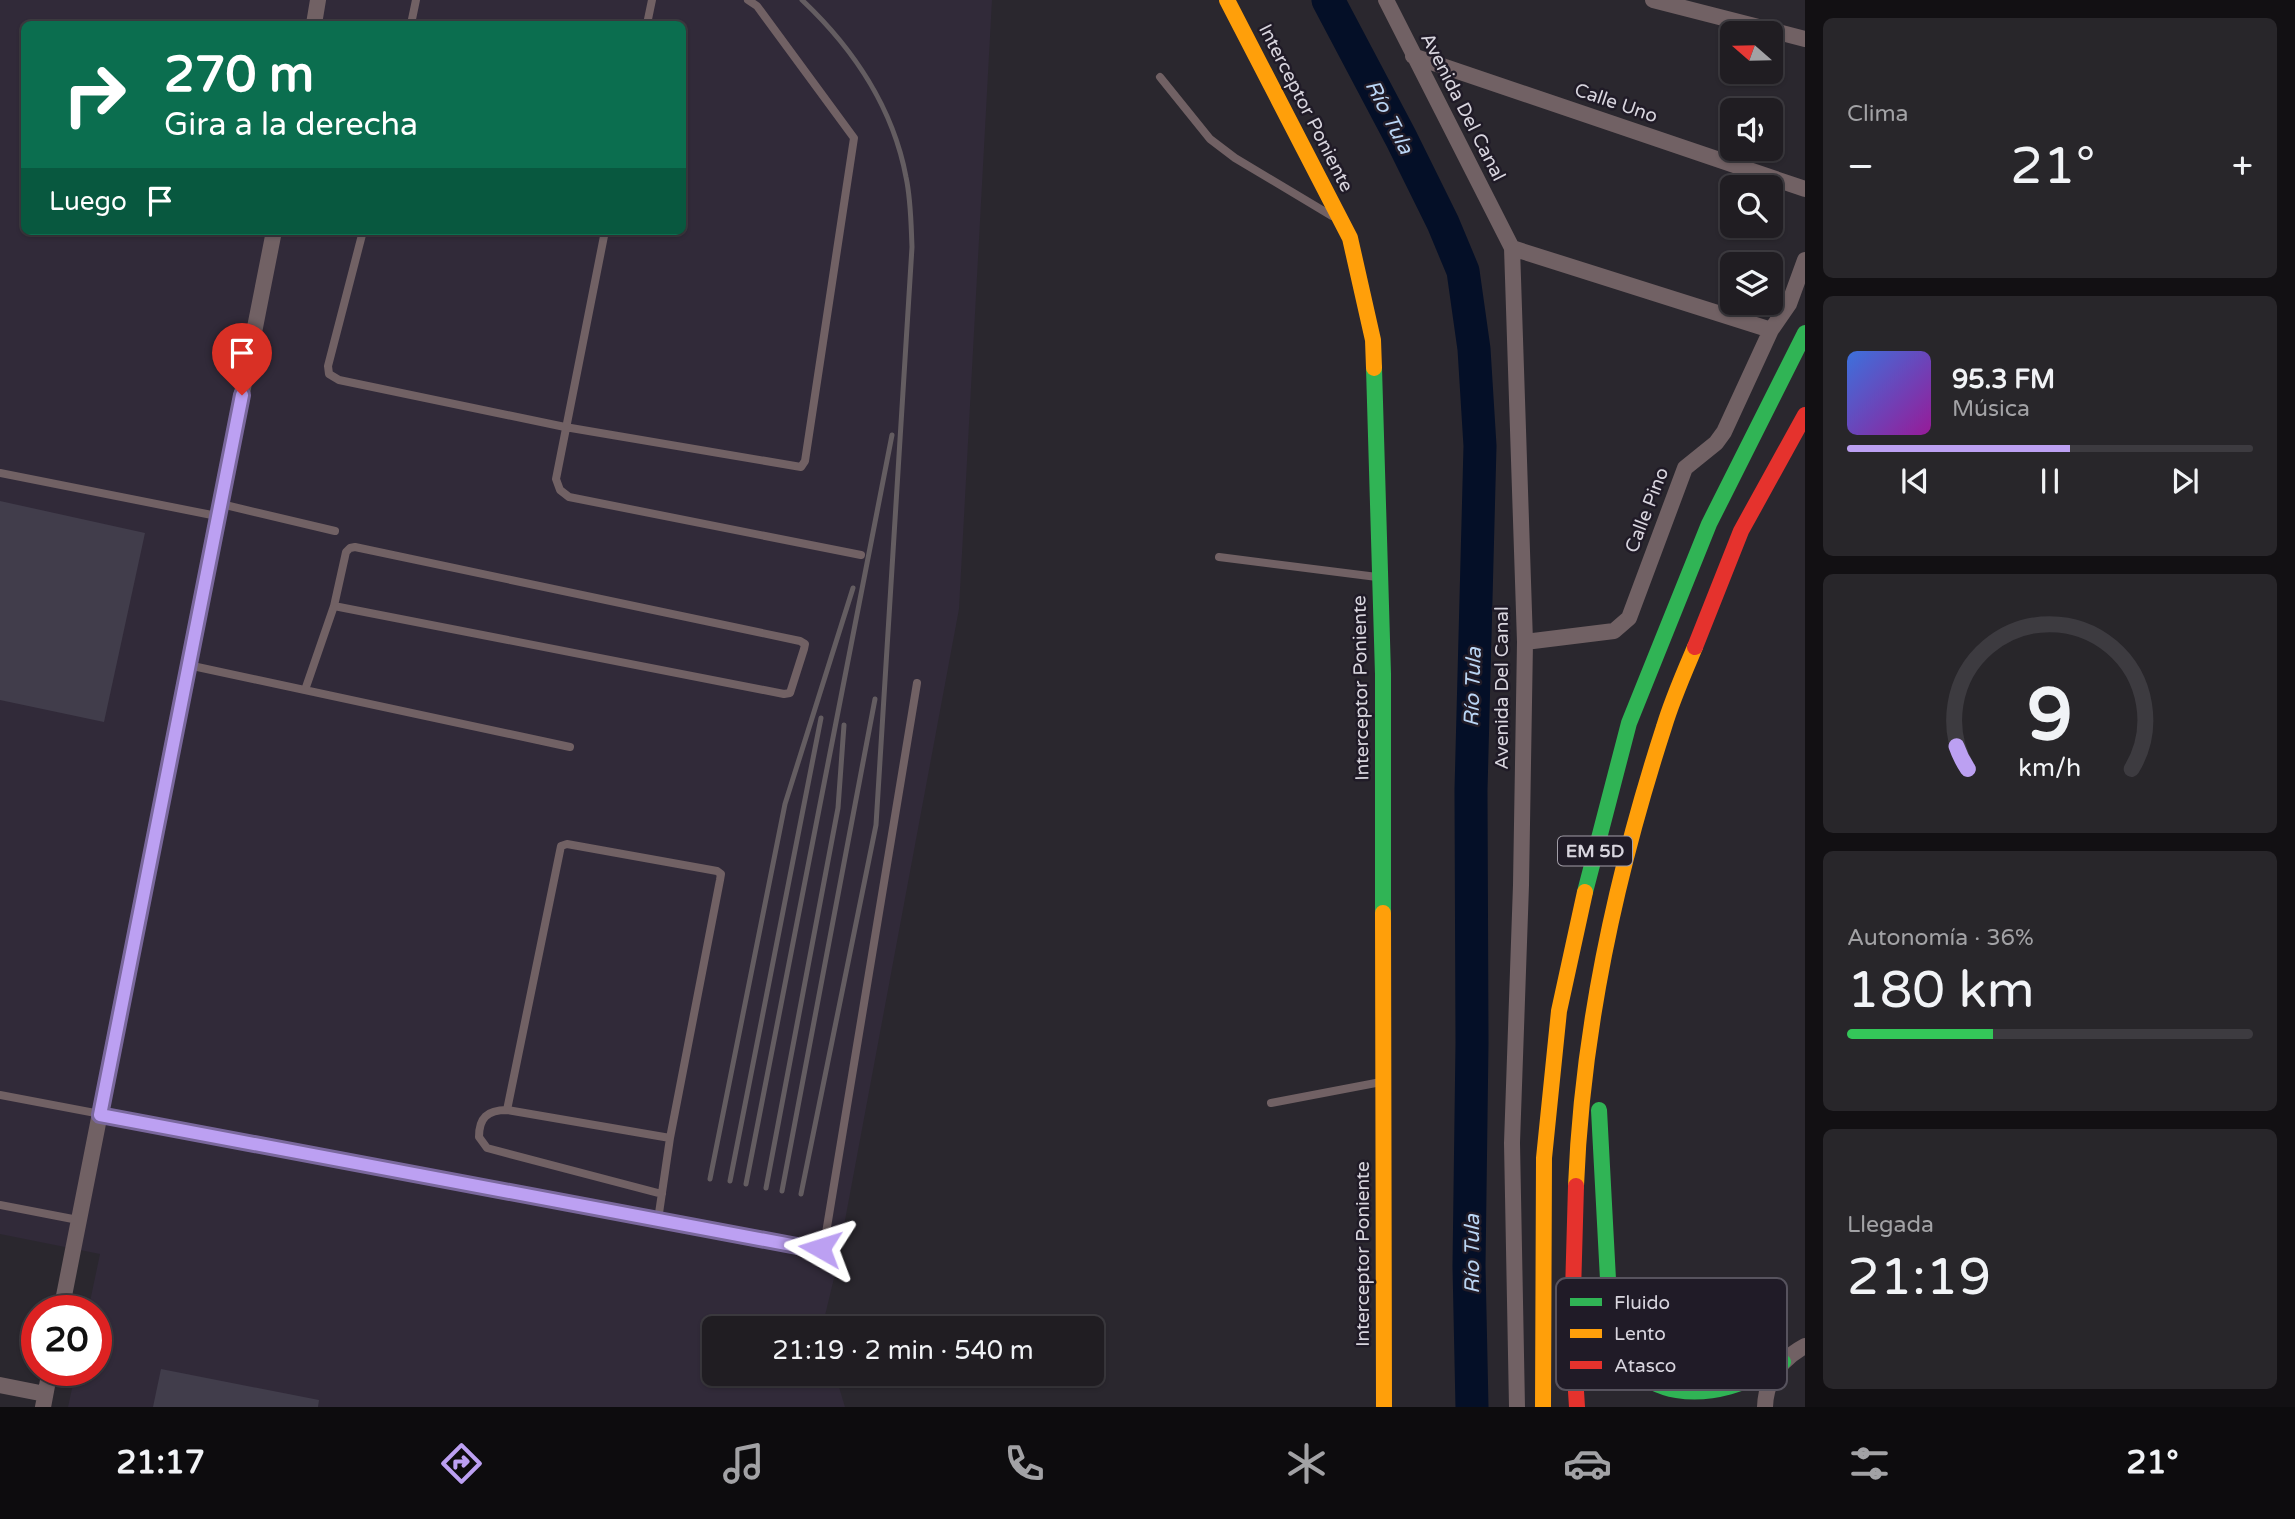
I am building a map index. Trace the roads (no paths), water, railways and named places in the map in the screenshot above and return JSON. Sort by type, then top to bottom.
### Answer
[{"type":"main road","name":"Interceptor Poniente","points":[[1227,0],[1350,238],[1373,340],[1383,674],[1384,1407]]},
{"type":"main road","name":"EM 5D","points":[[1542,1407],[1544,1158],[1559,1011],[1587,883],[1629,723],[1709,524],[1805,333]]},
{"type":"main road","name":"EM 5D","points":[[1573,1278],[1577,1155],[1592,1018],[1621,876],[1664,726],[1741,531],[1805,415]]},
{"type":"main road","points":[[1608,1278],[1598,1144],[1606,1022],[1627,912],[1621,876]]},
{"type":"main road","points":[[1652,1390],[1672,1399],[1698,1404],[1724,1399],[1744,1390]]},
{"type":"street","points":[[314,21],[318,0]]},
{"type":"street","name":"Avenida Del Canal","points":[[1386,0],[1512,248],[1525,642],[1521,885],[1512,1143],[1517,1407]]},
{"type":"street","points":[[1654,0],[1714,8],[1805,39]]},
{"type":"street","name":"Calle Uno","points":[[1413,56],[1805,189]]},
{"type":"street","points":[[64,1295],[273,235]]},
{"type":"street","points":[[1512,248],[1771,330]]},
{"type":"street","name":"Calle Pino","points":[[1525,642],[1614,631],[1629,618],[1685,468],[1716,443],[1724,432],[1771,330],[1789,304],[1805,261]]},
{"type":"street","points":[[1787,1359],[1805,1346]]},
{"type":"street","points":[[0,1385],[44,1401]]},
{"type":"lane","points":[[412,21],[416,0]]},
{"type":"lane","points":[[648,21],[652,0]]},
{"type":"lane","points":[[362,235],[328,366],[329,374],[339,380],[565,427],[801,467],[805,461],[854,138],[757,6],[748,0]]},
{"type":"lane","points":[[1160,77],[1210,139],[1235,158],[1341,222]]},
{"type":"lane","points":[[604,235],[556,478],[560,490],[569,497],[861,555]]},
{"type":"lane","points":[[0,473],[335,531]]},
{"type":"lane","points":[[305,690],[334,606],[346,552],[355,547],[805,644],[793,687],[790,693],[784,694],[334,606]]},
{"type":"lane","points":[[1219,557],[1380,578]]},
{"type":"lane","points":[[188,665],[570,747]]},
{"type":"lane","points":[[0,1095],[813,1249],[820,1248],[825,1239],[917,683]]},
{"type":"lane","points":[[507,1110],[561,846],[567,844],[642,856],[717,871],[720,874],[670,1138],[658,1220]]},
{"type":"lane","points":[[1271,1103],[1384,1082]]},
{"type":"lane","points":[[662,1195],[487,1148],[479,1138],[479,1127],[490,1112],[507,1110],[670,1138]]},
{"type":"lane","points":[[0,1205],[78,1220]]},
{"type":"waterway","name":"Río Tula","points":[[1328,0],[1443,223],[1463,271],[1474,349],[1480,446],[1471,790],[1469,1266],[1472,1407]]},
{"type":"railway","points":[[801,1194],[876,825],[912,247],[908,186],[900,152],[881,103],[838,38],[802,0]]},
{"type":"railway","points":[[746,1184],[892,435]]},
{"type":"railway","points":[[710,1179],[785,804],[853,588]]},
{"type":"railway","points":[[782,1191],[875,699]]},
{"type":"railway","points":[[730,1181],[821,718]]},
{"type":"railway","points":[[766,1188],[838,808],[844,725]]}]
